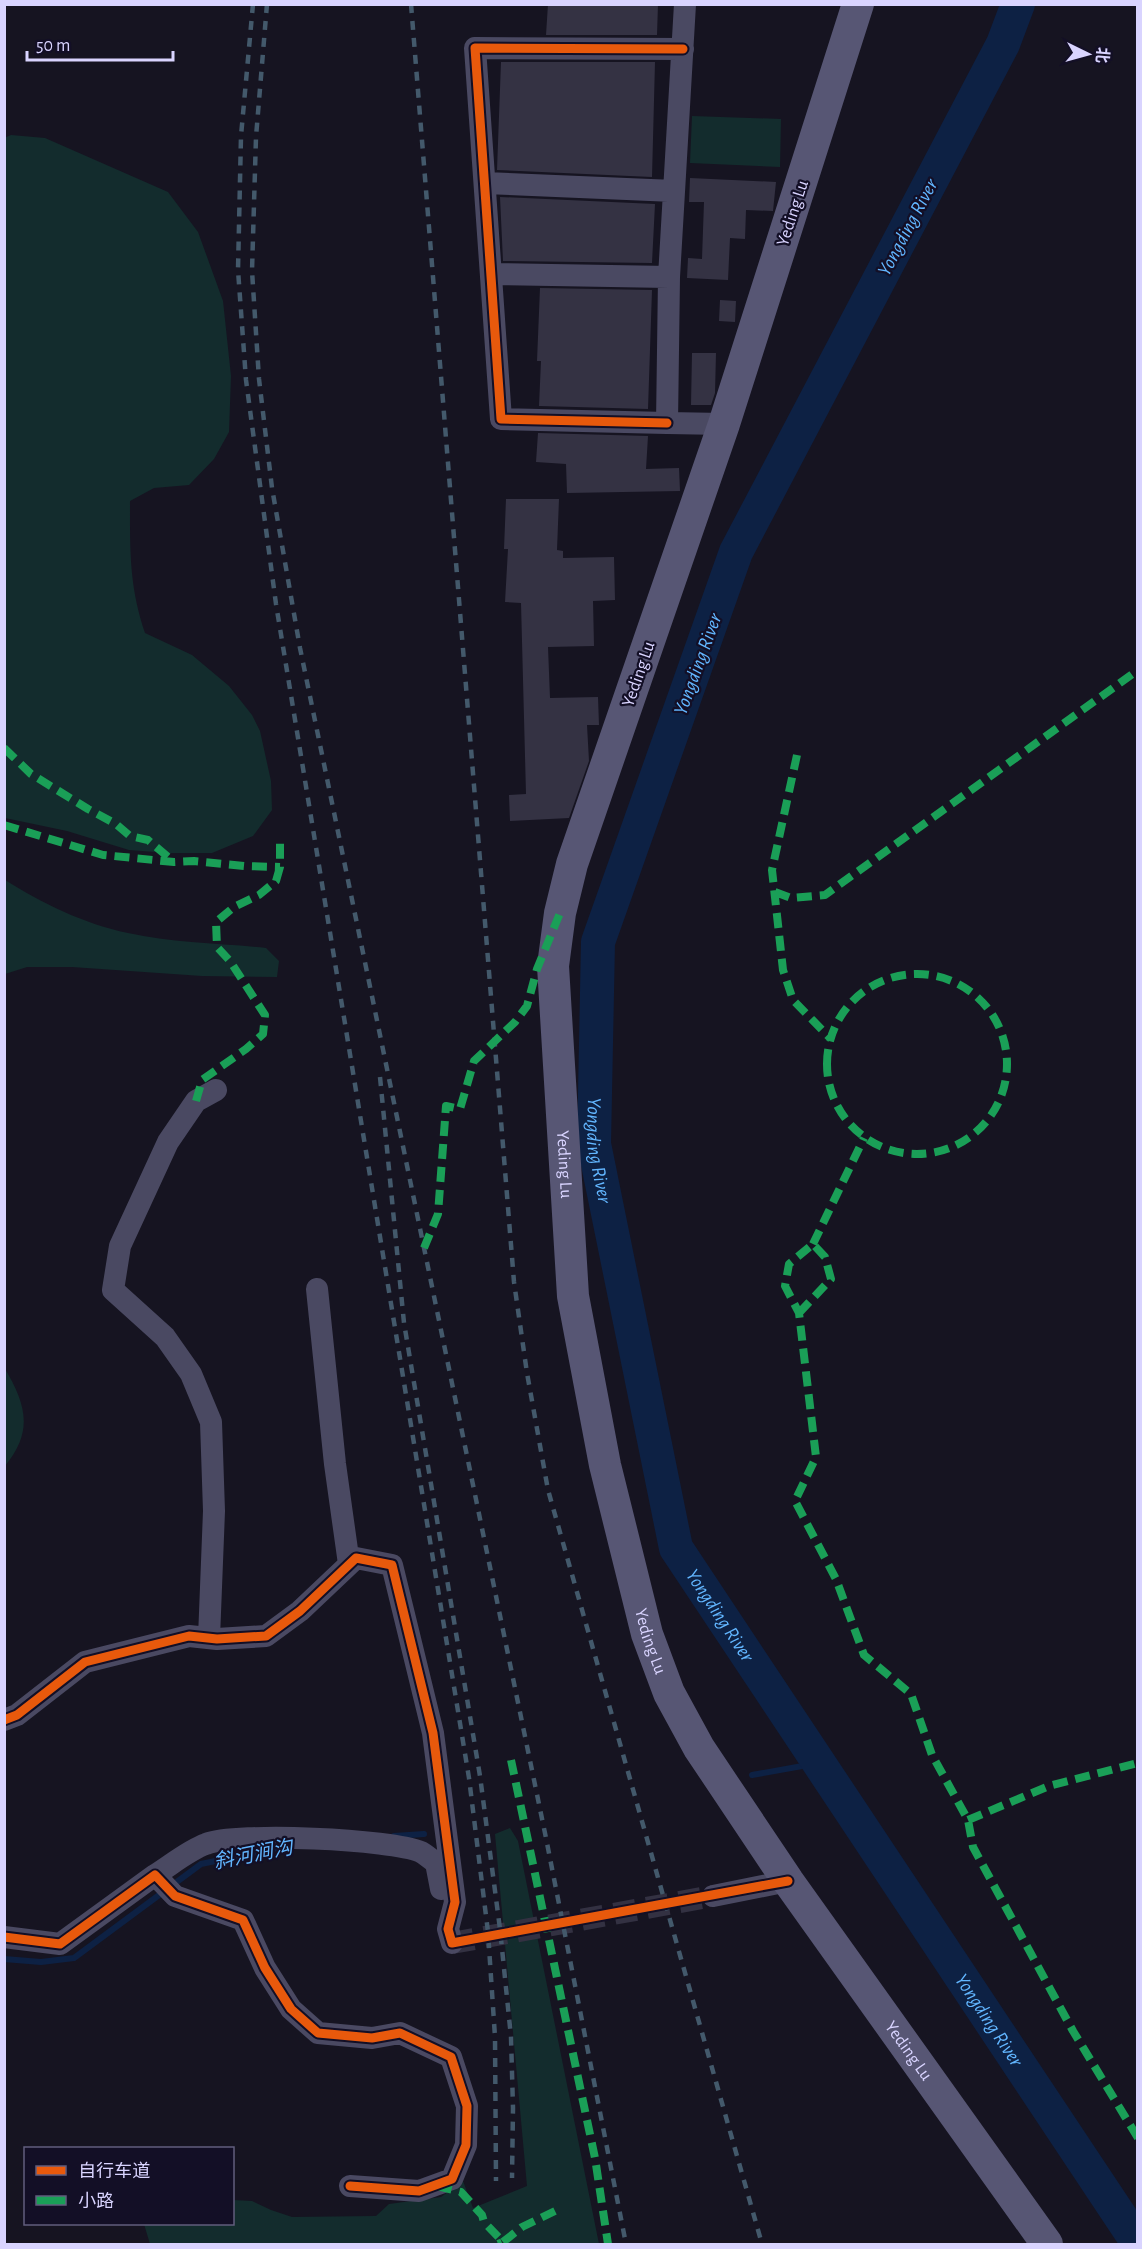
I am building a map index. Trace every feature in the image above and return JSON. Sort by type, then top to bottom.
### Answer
[{"type":"main road","name":"Yeding Lu","points":[[858,4],[724,424],[572,864],[560,913],[554,966],[573,1296],[605,1464],[647,1634],[669,1693],[699,1748],[788,1881],[1047,2244]]},
{"type":"street","points":[[667,423],[669,277],[685,4]]},
{"type":"street","points":[[683,49],[475,48],[501,419],[724,424]]},
{"type":"street","points":[[485,183],[674,191]]},
{"type":"street","points":[[491,274],[669,277]]},
{"type":"street","points":[[209,1638],[214,1511],[211,1422],[191,1374],[165,1337],[113,1290],[120,1246],[168,1142],[196,1101],[216,1090]]},
{"type":"street","points":[[317,1289],[335,1464],[349,1564]]},
{"type":"street","points":[[4,1720],[17,1715],[85,1662],[189,1636],[209,1638],[266,1636],[300,1611],[356,1558],[392,1565],[433,1733],[455,1902],[450,1936],[436,1863],[421,1852],[392,1845],[367,1843],[308,1839],[238,1839],[207,1843],[164,1884],[60,1944],[4,1937]]},
{"type":"street","points":[[713,1896],[788,1881]]},
{"type":"street","points":[[164,1884],[243,1920],[265,1968],[291,2009],[318,2033],[372,2038],[400,2033],[452,2057],[467,2106],[466,2145],[452,2179],[419,2191],[350,2186]]},
{"type":"green space","points":[[692,116],[781,119],[780,167],[690,163]]},
{"type":"green space","points":[[11,135],[45,138],[168,192],[198,232],[223,301],[231,376],[229,432],[214,459],[189,485],[154,488],[130,501],[133,583],[145,633],[192,655],[229,686],[252,715],[260,731],[271,781],[272,810],[253,836],[212,853],[129,850],[67,831],[5,818],[4,138]]},
{"type":"green space","points":[[5,880],[64,912],[112,929],[162,939],[266,948],[279,961],[277,977],[202,976],[72,967],[27,967],[5,974]]},
{"type":"green space","points":[[4,1367],[18,1393],[24,1417],[20,1441],[5,1466]]},
{"type":"green space","points":[[510,1828],[518,1841],[599,2244],[150,2244],[144,2225],[234,2225],[234,2200],[252,2201],[292,2217],[376,2216],[389,2204],[441,2197],[463,2181],[473,2208],[527,2186],[495,1834]]},
{"type":"building","points":[[548,4],[658,4],[657,35],[546,35]]},
{"type":"building","points":[[501,62],[655,62],[652,177],[497,170]]},
{"type":"building","points":[[690,178],[776,182],[773,211],[746,210],[745,239],[730,238],[728,280],[687,278],[688,258],[702,259],[704,202],[689,202]]},
{"type":"building","points":[[500,197],[655,204],[652,263],[503,261]]},
{"type":"building","points":[[540,288],[652,290],[648,409],[539,406],[541,361],[537,361]]},
{"type":"building","points":[[720,300],[736,301],[735,322],[719,321]]},
{"type":"building","points":[[692,353],[716,353],[715,393],[711,405],[691,405]]},
{"type":"building","points":[[538,433],[648,436],[646,469],[679,468],[680,491],[567,493],[566,464],[536,462]]},
{"type":"building","points":[[506,499],[559,499],[557,550],[563,551],[563,558],[614,557],[615,600],[593,601],[594,646],[548,647],[550,698],[598,697],[599,725],[587,725],[589,761],[569,818],[510,821],[509,795],[526,794],[521,603],[505,602],[508,549],[504,549]]},
{"type":"waterway","name":"Yongding River","points":[[1018,4],[1003,44],[736,552],[598,942],[594,1144],[676,1548],[1138,2243]]},
{"type":"waterway","name":"斜河涧沟","points":[[752,1775],[819,1763]]},
{"type":"waterway","name":"斜河涧沟","points":[[394,1836],[424,1834]]},
{"type":"waterway","name":"斜河涧沟","points":[[4,1959],[41,1962],[74,1958],[201,1864],[277,1848]]},
{"type":"tunnel","points":[[452,1943],[713,1896]]},
{"type":"railway","points":[[253,4],[241,136],[238,270],[246,380],[276,604],[469,1778],[488,1932],[495,2037],[496,2181]]},
{"type":"railway","points":[[267,4],[256,137],[252,271],[259,379],[272,488],[300,648],[546,1838],[626,2244]]},
{"type":"railway","points":[[411,4],[514,1282],[527,1373],[548,1490],[762,2244]]},
{"type":"railway","points":[[380,1077],[404,1323],[480,1776],[500,1929],[511,2037],[512,2178]]},
{"type":"marked path","points":[[775,892],[791,898],[825,895],[1138,670]]},
{"type":"marked path","points":[[4,748],[31,774],[116,824],[130,836],[148,840],[174,862]]},
{"type":"marked path","points":[[797,755],[772,870],[783,970],[793,1000],[831,1039]]},
{"type":"marked path","points":[[4,825],[103,855],[174,862],[194,861],[280,867]]},
{"type":"marked path","points":[[196,1101],[202,1080],[263,1034],[265,1015],[230,961],[217,947],[216,922],[234,907],[259,895],[276,881],[280,867],[280,839]]},
{"type":"marked path","points":[[424,1248],[438,1214],[446,1106],[460,1109],[474,1061],[515,1022],[527,1006],[537,969],[560,913]]},
{"type":"marked path","points":[[917,974],[952,981],[981,1000],[1000,1029],[1007,1064],[1000,1099],[981,1128],[952,1147],[917,1154],[882,1147],[853,1128],[834,1099],[827,1064],[834,1029],[853,1000],[882,981],[917,974]]},
{"type":"marked path","points":[[813,1244],[864,1138]]},
{"type":"marked path","points":[[799,1313],[831,1279],[825,1257],[813,1244],[789,1264],[785,1286],[799,1313],[816,1457],[795,1501],[836,1579],[864,1655],[911,1694],[932,1755],[968,1820],[973,1847],[1073,2031],[1138,2138]]},
{"type":"marked path","points":[[511,1760],[595,2158],[608,2244]]},
{"type":"marked path","points":[[968,1820],[1049,1786],[1138,1763]]},
{"type":"marked path","points":[[437,2186],[461,2192],[503,2242],[498,2244]]},
{"type":"marked path","points":[[503,2242],[522,2227],[555,2211]]},
{"type":"cycle path","points":[[667,423],[501,419],[475,48],[683,49]]},
{"type":"cycle path","points":[[4,1720],[17,1715],[85,1662],[189,1636],[217,1639],[266,1636],[300,1611],[356,1558],[392,1565],[433,1733],[455,1902],[448,1929],[452,1943],[788,1881]]},
{"type":"cycle path","points":[[4,1937],[60,1944],[155,1875],[175,1896],[243,1920],[265,1968],[291,2009],[318,2033],[372,2038],[400,2033],[451,2057],[467,2106],[466,2145],[452,2179],[419,2191],[350,2186]]}]
